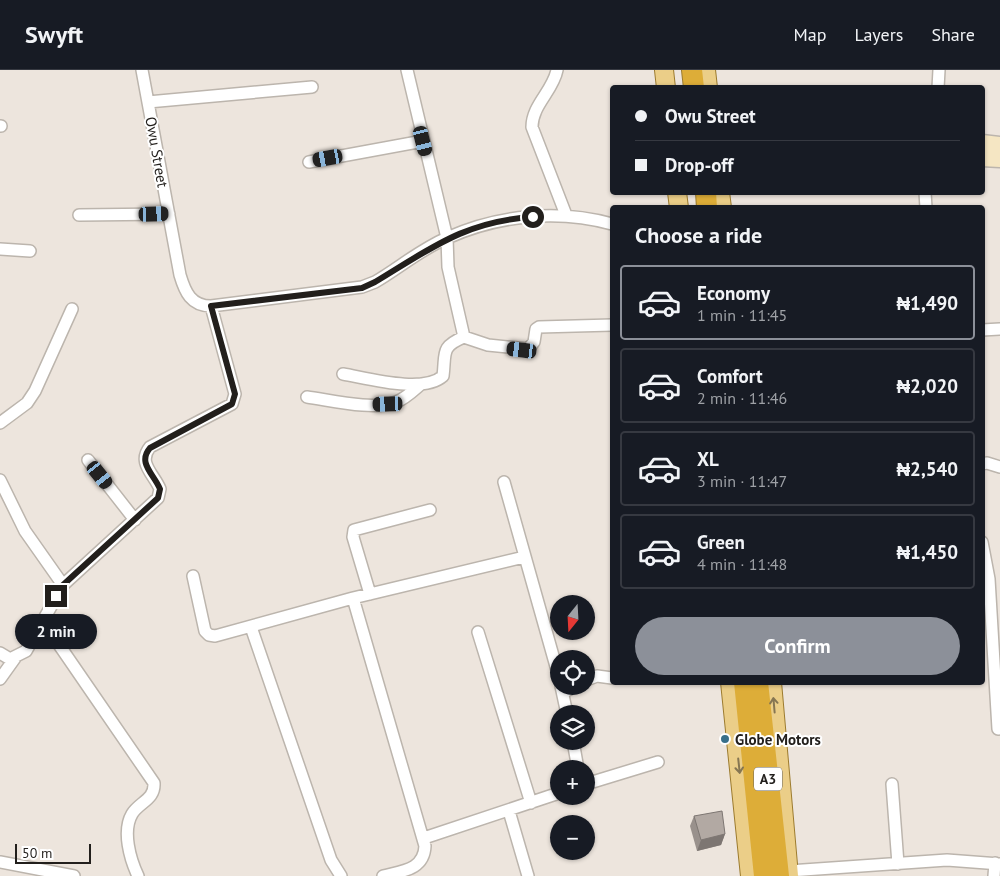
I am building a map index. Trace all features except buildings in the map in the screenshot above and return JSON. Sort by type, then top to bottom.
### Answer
[{"type":"highway","points":[[680,70],[682,85]]},
{"type":"highway","points":[[692,70],[694,85]]},
{"type":"highway","name":"A3","points":[[744,685],[764,876]]},
{"type":"highway","name":"A3","points":[[758,685],[786,874]]},
{"type":"main road","points":[[664,70],[666,85]]},
{"type":"main road","points":[[706,70],[708,85]]},
{"type":"main road","points":[[985,143],[1000,145]]},
{"type":"main road","points":[[985,158],[1000,159]]},
{"type":"main road","points":[[730,685],[750,876]]},
{"type":"main road","points":[[772,685],[786,874]]},
{"type":"street","name":"Owu Street","points":[[142,70],[184,289],[194,302],[211,306]]},
{"type":"street","points":[[406,70],[446,238],[448,268],[464,337]]},
{"type":"street","points":[[557,70],[554,83],[532,118],[532,127],[566,215]]},
{"type":"street","points":[[938,85],[939,70]]},
{"type":"street","points":[[148,102],[312,87]]},
{"type":"street","points":[[309,162],[423,141]]},
{"type":"street","points":[[79,215],[169,214]]},
{"type":"street","points":[[0,679],[15,658],[26,651],[63,585],[153,504],[160,494],[158,484],[144,462],[146,452],[150,448],[228,408],[234,400],[235,394],[211,306],[362,288],[446,238],[493,222],[516,218],[566,215],[610,224]]},
{"type":"street","points":[[0,248],[30,250]]},
{"type":"street","points":[[0,423],[21,408],[35,391],[72,309]]},
{"type":"street","points":[[307,397],[366,404],[388,404],[404,398],[421,384],[443,376],[446,348],[451,342],[464,337],[488,345],[528,349],[534,342],[536,329],[539,327],[610,325]]},
{"type":"street","points":[[985,330],[1000,329]]},
{"type":"street","points":[[342,374],[421,384]]},
{"type":"street","points":[[88,460],[135,520]]},
{"type":"street","points":[[985,463],[1000,467]]},
{"type":"street","points":[[0,480],[25,532],[63,585]]},
{"type":"street","points":[[504,482],[551,650]]},
{"type":"street","points":[[370,594],[353,537],[354,530],[430,510]]},
{"type":"street","points":[[193,576],[205,631],[209,635],[251,627],[353,598],[524,557]]},
{"type":"street","points":[[985,558],[989,579],[998,729]]},
{"type":"street","points":[[353,598],[424,838],[424,853],[419,871],[407,870],[383,876]]},
{"type":"street","points":[[42,620],[154,783],[153,794],[133,812],[129,821],[129,847],[138,876]]},
{"type":"street","points":[[251,627],[331,860],[341,876]]},
{"type":"street","points":[[478,632],[530,803]]},
{"type":"street","points":[[0,653],[5,657],[15,658]]},
{"type":"street","points":[[985,663],[995,663]]},
{"type":"street","points":[[595,677],[610,678]]},
{"type":"street","points":[[595,781],[658,762]]},
{"type":"street","points":[[892,784],[903,864],[908,876]]},
{"type":"street","points":[[424,838],[550,796]]},
{"type":"street","points":[[509,811],[528,876]]},
{"type":"street","points":[[786,874],[947,860],[997,864],[994,876]]},
{"type":"street","points":[[0,862],[74,876]]},
{"type":"place","name":"Globe Motors","points":[[725,739]]},
{"type":"route","points":[[56,596],[63,585],[158,498],[160,489],[144,462],[146,452],[150,448],[228,408],[232,404],[235,394],[211,306],[362,288],[446,238],[493,222],[533,217]]}]
